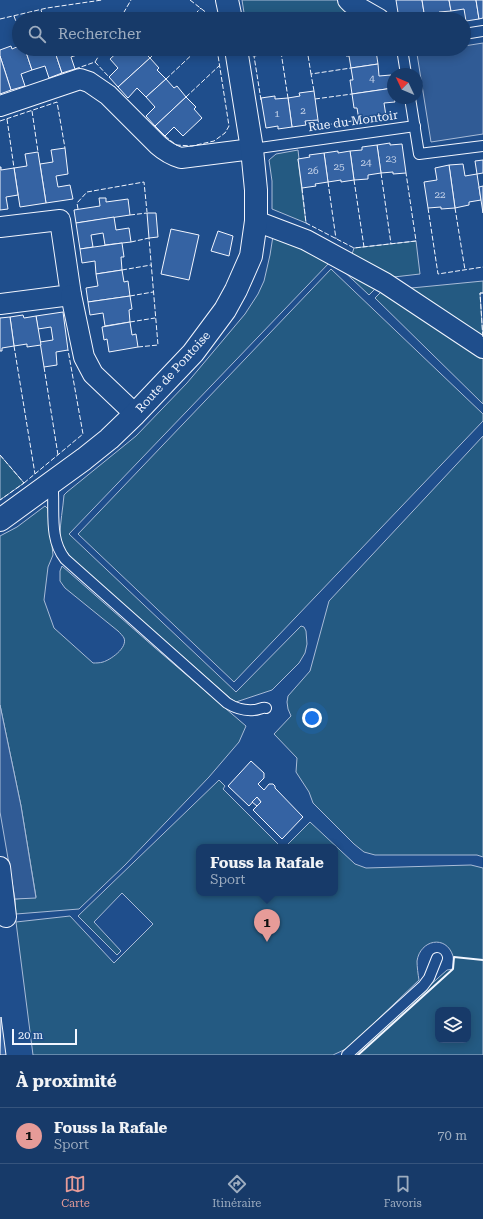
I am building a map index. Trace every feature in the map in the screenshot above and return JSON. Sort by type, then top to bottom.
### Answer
[{"type":"street","points":[[228,0],[230,12]]},
{"type":"street","points":[[348,0],[367,12]]},
{"type":"street","name":"Route de Pontoise","points":[[0,520],[84,459],[109,439],[135,414],[193,353],[225,310],[236,290],[251,256],[256,221],[256,190],[252,149],[237,56]]},
{"type":"street","points":[[0,106],[80,79],[89,82],[108,95],[158,145],[172,156],[181,158],[252,149]]},
{"type":"street","points":[[0,227],[60,220],[71,295],[84,358],[93,374],[135,414]]},
{"type":"street","points":[[256,221],[306,240],[385,283],[483,348]]},
{"type":"street","points":[[0,304],[71,295]]},
{"type":"street","points":[[0,867],[6,917]]},
{"type":"lane","points":[[471,33],[483,32]]},
{"type":"lane","points":[[403,56],[405,68]]},
{"type":"lane","points":[[411,104],[414,126]]},
{"type":"lane","name":"Rue du Montoir","points":[[252,149],[414,126],[419,154],[483,146]]},
{"type":"lane","points":[[50,485],[52,492],[55,538],[60,553],[65,559],[227,702],[242,710],[266,708]]},
{"type":"lane","points":[[347,1055],[423,986],[429,978],[437,958]]},
{"type":"shaded area","points":[[242,0],[341,0],[356,12],[244,12]]},
{"type":"shaded area","points":[[483,43],[483,134],[431,142],[423,92],[423,68],[419,68],[417,56],[471,56],[471,45]]},
{"type":"shaded area","points":[[298,150],[306,223],[272,209],[272,181],[269,160],[276,154]]},
{"type":"shaded area","points":[[273,236],[301,245],[341,263],[380,284],[369,295],[336,264],[332,261],[330,262],[69,534],[236,692],[301,626],[304,627],[306,631],[307,644],[305,653],[299,663],[272,690],[236,702],[68,554],[61,541],[60,526],[64,495],[136,436],[187,383],[245,314],[258,294],[264,281]]},
{"type":"shaded area","points":[[416,241],[420,274],[385,278],[351,257],[354,248]]},
{"type":"shaded area","points":[[331,269],[483,414],[483,421],[234,682],[78,534]]},
{"type":"shaded area","points":[[483,281],[483,293],[480,293],[483,339],[401,289]]},
{"type":"shaded area","points":[[385,288],[483,357],[483,404],[375,298]]},
{"type":"shaded area","points":[[483,436],[483,857],[477,855],[375,855],[364,852],[354,844],[313,803],[309,792],[296,772],[297,758],[274,734],[291,716],[288,709],[288,696],[310,671],[329,601]]},
{"type":"shaded area","points":[[0,455],[24,483],[0,500]]},
{"type":"shaded area","points":[[45,506],[48,509],[53,555],[48,567],[44,600],[54,628],[93,663],[99,663],[110,659],[118,653],[125,642],[124,637],[118,631],[65,588],[60,581],[60,571],[62,566],[246,726],[239,742],[209,777],[125,865],[79,909],[16,914],[15,899],[36,897],[21,806],[0,705],[0,536],[17,527]]},
{"type":"shaded area","points":[[0,705],[21,806],[36,898],[15,899],[0,812]]},
{"type":"shaded area","points":[[219,780],[225,786],[223,789],[278,844],[196,844],[196,896],[338,896],[338,848],[355,864],[366,868],[471,865],[483,868],[483,1055],[352,1055],[447,970],[453,969],[453,956],[450,949],[439,942],[434,942],[423,948],[419,954],[417,961],[419,980],[348,1048],[333,1055],[33,1055],[16,922],[70,916],[114,963],[153,924],[122,893],[94,922],[121,951],[117,955],[78,916]]},
{"type":"shaded area","points":[[310,822],[334,844],[288,844]]},
{"type":"building","points":[[396,0],[422,0],[424,12],[398,12]]},
{"type":"building","points":[[422,0],[449,0],[451,11],[424,12]]},
{"type":"building","points":[[449,0],[476,0],[479,19],[471,20],[471,12],[464,12],[464,9],[451,11]]},
{"type":"building","points":[[476,0],[483,0],[483,18],[479,19]]},
{"type":"building","points":[[11,46],[12,56],[27,56],[32,70],[21,74],[25,86],[11,90],[0,56],[0,50]]},
{"type":"building","points":[[0,56],[11,90],[0,94]]},
{"type":"building","points":[[27,56],[56,56],[62,73],[49,78],[45,66],[32,70]]},
{"type":"building","points":[[56,56],[74,56],[71,57],[75,69],[62,73]]},
{"type":"building","points":[[113,56],[148,56],[150,58],[118,87],[109,77],[118,68],[110,59]]},
{"type":"building","points":[[349,56],[377,56],[378,64],[351,68]]},
{"type":"building","points":[[150,58],[159,68],[157,70],[166,79],[146,97],[137,88],[128,98],[118,87]]},
{"type":"building","points":[[378,64],[379,76],[387,75],[387,89],[352,94],[350,80],[353,80],[351,68]]},
{"type":"building","points":[[166,79],[174,88],[177,86],[186,97],[155,126],[146,116],[155,107],[146,97]]},
{"type":"building","points":[[387,89],[387,103],[384,103],[386,116],[359,120],[357,108],[354,108],[352,94]]},
{"type":"building","points":[[314,91],[318,120],[305,121],[306,125],[292,127],[288,98],[300,96],[299,93]]},
{"type":"building","points":[[275,96],[275,99],[288,98],[292,127],[278,129],[278,126],[266,128],[261,98]]},
{"type":"building","points":[[186,97],[196,107],[194,109],[202,118],[183,136],[174,127],[165,136],[155,126]]},
{"type":"building","points":[[390,143],[390,145],[402,144],[406,173],[381,173],[377,145]]},
{"type":"building","points":[[377,145],[381,173],[368,175],[368,179],[354,180],[350,151],[362,150],[362,147]]},
{"type":"building","points":[[65,148],[68,174],[56,176],[58,187],[70,185],[73,199],[46,203],[40,164],[53,162],[51,150]]},
{"type":"building","points":[[338,151],[338,153],[350,151],[354,180],[328,182],[324,153]]},
{"type":"building","points":[[38,152],[46,203],[20,207],[14,168],[27,166],[25,154]]},
{"type":"building","points":[[324,153],[328,182],[302,188],[298,159],[310,157],[309,155]]},
{"type":"building","points":[[483,160],[483,173],[477,174],[475,161]]},
{"type":"building","points":[[463,164],[465,176],[477,174],[481,200],[469,202],[469,205],[455,208],[449,165]]},
{"type":"building","points":[[449,165],[455,208],[428,208],[424,182],[437,180],[435,168]]},
{"type":"building","points":[[0,167],[1,170],[14,168],[18,195],[6,197],[8,209],[0,210]]},
{"type":"building","points":[[483,186],[483,213],[479,187]]},
{"type":"building","points":[[99,198],[106,198],[106,202],[128,199],[130,215],[76,223],[74,210],[100,206]]},
{"type":"building","points":[[147,213],[156,213],[158,237],[149,238]]},
{"type":"building","points":[[114,217],[116,230],[129,228],[131,242],[105,245],[103,233],[91,235],[93,247],[80,249],[76,223]]},
{"type":"building","points":[[171,229],[199,235],[189,280],[161,274]]},
{"type":"building","points":[[218,231],[233,236],[229,256],[211,251]]},
{"type":"building","points":[[122,243],[124,257],[121,257],[122,270],[96,274],[95,261],[82,263],[80,249]]},
{"type":"building","points":[[122,270],[124,282],[128,281],[130,296],[88,302],[86,288],[98,286],[96,274]]},
{"type":"building","points":[[130,296],[132,309],[129,310],[130,322],[105,326],[103,313],[90,315],[88,302]]},
{"type":"building","points":[[63,312],[68,350],[56,352],[57,365],[44,367],[40,342],[53,340],[51,327],[38,329],[36,316]]},
{"type":"building","points":[[23,315],[24,318],[36,316],[41,345],[27,347],[27,344],[14,346],[10,317]]},
{"type":"building","points":[[10,317],[14,346],[2,348],[2,351],[0,351],[0,318]]},
{"type":"building","points":[[130,322],[132,335],[136,334],[138,347],[109,352],[107,339],[104,340],[102,327]]},
{"type":"building","points":[[251,761],[264,773],[264,778],[258,784],[264,790],[269,784],[273,784],[275,788],[303,817],[282,839],[253,810],[261,802],[257,797],[249,806],[228,786]]},
{"type":"building","points":[[257,797],[261,802],[257,806],[252,802]]},
{"type":"building","points":[[1,1017],[6,1055],[0,1055]]},
{"type":"fence","points":[[30,12],[102,0]]},
{"type":"fence","points":[[124,12],[131,0]]},
{"type":"fence","points":[[190,0],[206,12]]},
{"type":"fence","points":[[197,12],[201,8]]},
{"type":"fence","points":[[0,19],[12,16]]},
{"type":"fence","points":[[95,62],[99,56]]},
{"type":"fence","points":[[166,79],[191,56]]},
{"type":"fence","points":[[165,136],[176,145],[192,146],[214,141],[225,133],[229,126],[218,56]]},
{"type":"fence","points":[[254,56],[261,100]]},
{"type":"fence","points":[[282,56],[288,98]]},
{"type":"fence","points":[[308,56],[311,74]]},
{"type":"fence","points":[[75,69],[95,62],[109,77]]},
{"type":"fence","points":[[186,97],[220,65]]},
{"type":"fence","points":[[314,91],[311,74],[351,68]]},
{"type":"fence","points":[[315,99],[352,94]]},
{"type":"fence","points":[[0,121],[57,102],[65,148]]},
{"type":"fence","points":[[32,111],[38,152]]},
{"type":"fence","points":[[7,119],[14,168]]},
{"type":"fence","points":[[318,120],[319,126],[359,120]]},
{"type":"fence","points":[[381,173],[391,244]]},
{"type":"fence","points":[[302,188],[306,223],[354,248],[416,241],[406,173]]},
{"type":"fence","points":[[354,180],[364,247]]},
{"type":"fence","points":[[78,209],[77,203],[87,192],[144,182],[147,212]]},
{"type":"fence","points":[[328,182],[336,239]]},
{"type":"fence","points":[[428,208],[438,274],[483,267]]},
{"type":"fence","points":[[455,208],[465,270]]},
{"type":"fence","points":[[130,215],[147,213]]},
{"type":"fence","points":[[131,242],[149,238]]},
{"type":"fence","points":[[138,347],[158,345],[149,238]]},
{"type":"fence","points":[[122,270],[151,265]]},
{"type":"fence","points":[[130,296],[153,292]]},
{"type":"fence","points":[[483,293],[480,293],[483,339]]},
{"type":"fence","points":[[130,322],[155,318]]},
{"type":"fence","points":[[14,346],[35,474]]},
{"type":"fence","points":[[24,483],[83,434],[68,350]]},
{"type":"fence","points":[[44,367],[58,455]]},
{"type":"fence","points":[[0,455],[24,483],[0,500]]},
{"type":"wall","points":[[358,1055],[453,969],[454,957],[483,960]]},
{"type":"place","name":"Fouss la Rafale","points":[[267,942]]}]
